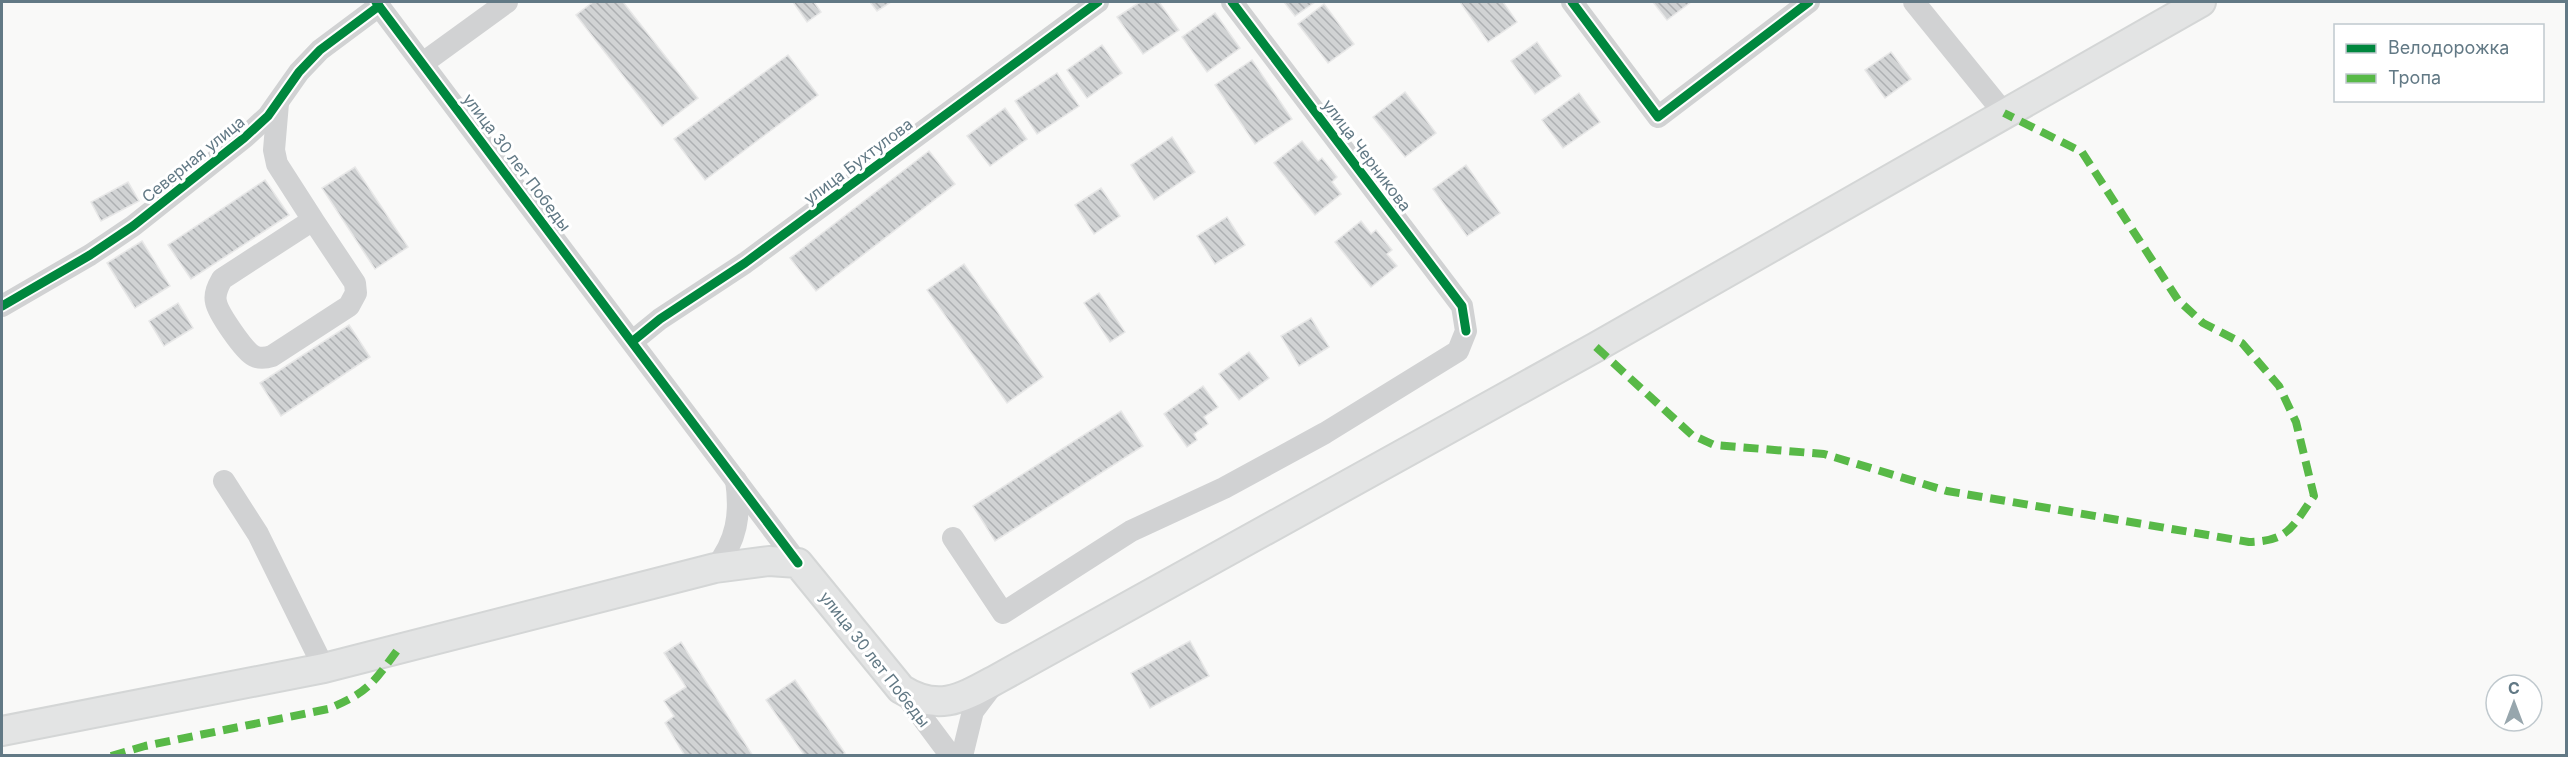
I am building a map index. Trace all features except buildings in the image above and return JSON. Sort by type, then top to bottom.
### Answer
[{"type":"main road","points":[[901,689],[919,699],[952,702],[997,679],[1596,346],[2202,2]]},
{"type":"main road","points":[[2,731],[324,668],[715,568],[769,561],[798,563]]},
{"type":"main road","name":"улица 30 лет Победы","points":[[798,563],[901,689]]},
{"type":"street","points":[[423,63],[507,2]]},
{"type":"street","name":"улица Бухтулова","points":[[633,341],[660,319],[745,263],[1098,2]]},
{"type":"street","name":"улица Черникова","points":[[953,538],[1003,613],[1138,526],[1224,488],[1325,433],[1458,351],[1466,331],[1462,306],[1232,2]]},
{"type":"street","points":[[1572,2],[1658,117],[1809,2]]},
{"type":"street","points":[[1914,2],[2004,113]]},
{"type":"street","name":"улица 30 лет Победы","points":[[377,4],[798,563]]},
{"type":"street","name":"Северная улица","points":[[2,306],[90,255],[133,226],[244,138],[278,104],[299,72],[320,50],[377,4]]},
{"type":"street","points":[[278,104],[274,150],[277,164],[355,283],[354,298],[349,306],[273,356],[266,358],[252,355],[245,349],[221,313],[216,302],[217,289],[222,279],[313,220]]},
{"type":"street","points":[[715,568],[724,557],[736,529],[739,502],[736,480]]},
{"type":"street","points":[[224,481],[258,534],[324,668]]},
{"type":"street","points":[[962,756],[973,711],[997,679]]},
{"type":"street","name":"улица 30 лет Победы","points":[[901,689],[951,756]]},
{"type":"marked path","points":[[1596,347],[1692,435],[1714,445],[1824,454],[1947,491],[2249,542],[2273,539],[2281,535],[2294,524],[2314,496],[2296,422],[2279,386],[2242,343],[2203,323],[2178,300],[2082,152],[2004,113]]},
{"type":"marked path","points":[[111,756],[145,746],[328,709],[353,697],[369,685],[399,648]]},
{"type":"cycle path","points":[[376,2],[798,563]]},
{"type":"cycle path","points":[[633,341],[660,319],[745,263],[1098,2]]},
{"type":"cycle path","points":[[1232,2],[1462,306],[1466,331]]},
{"type":"cycle path","points":[[1572,2],[1658,117],[1809,2]]},
{"type":"cycle path","points":[[2,306],[90,255],[133,226],[244,138],[268,116],[299,72],[320,50],[379,6]]}]
